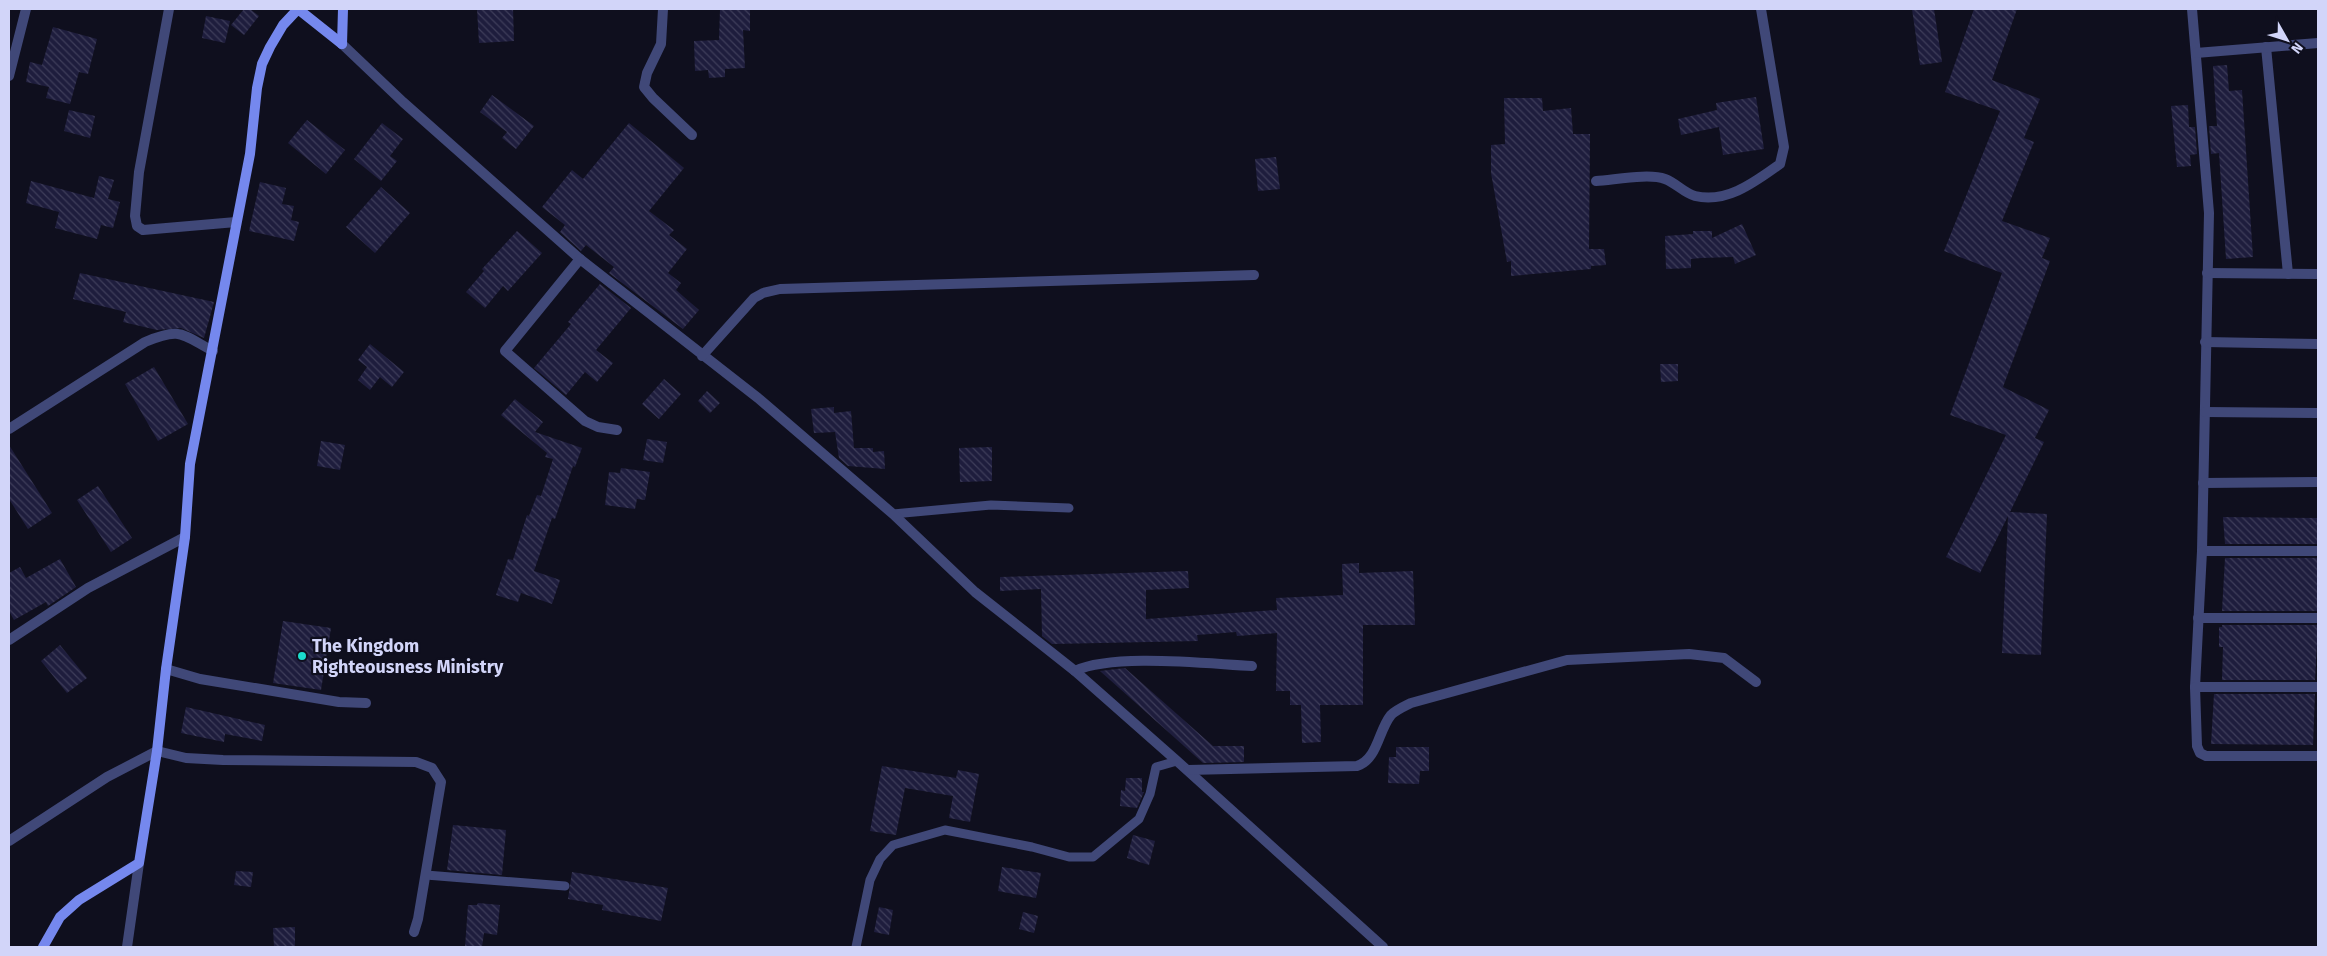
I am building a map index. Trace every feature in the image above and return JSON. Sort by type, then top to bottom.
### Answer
[{"type":"street","points":[[9,76],[26,9]]},
{"type":"street","points":[[169,9],[139,172],[134,216],[137,226],[143,230],[236,222]]},
{"type":"street","points":[[127,947],[157,751],[166,669],[185,537],[190,464],[250,154],[257,88],[262,64],[275,37],[298,9],[342,44],[403,102],[580,259],[758,398],[892,514],[975,592],[1075,671],[1188,770],[1383,947]]},
{"type":"street","points":[[342,44],[343,9]]},
{"type":"street","points":[[663,9],[661,44],[647,73],[644,87],[652,98],[692,135]]},
{"type":"street","points":[[1596,181],[1656,177],[1666,179],[1695,196],[1709,198],[1731,194],[1780,164],[1784,147],[1761,9]]},
{"type":"street","points":[[2192,9],[2209,213],[2202,551],[2196,687],[2197,746],[2200,753],[2206,756],[2318,756]]},
{"type":"street","points":[[2196,53],[2318,44]]},
{"type":"street","points":[[2266,47],[2288,274]]},
{"type":"street","points":[[580,259],[504,351],[585,421],[598,427],[617,430]]},
{"type":"street","points":[[2207,273],[2318,274]]},
{"type":"street","points":[[702,356],[754,298],[763,293],[780,289],[1254,275]]},
{"type":"street","points":[[9,429],[145,342],[167,333],[181,334],[213,351]]},
{"type":"street","points":[[2205,342],[2318,344]]},
{"type":"street","points":[[2205,412],[2318,413]]},
{"type":"street","points":[[2203,483],[2318,482]]},
{"type":"street","points":[[9,640],[88,588],[185,537]]},
{"type":"street","points":[[2202,551],[2318,552]]},
{"type":"street","points":[[2198,618],[2318,618]]},
{"type":"street","points":[[1188,770],[1357,766],[1366,763],[1371,757],[1381,731],[1392,714],[1411,703],[1566,660],[1689,654],[1724,658],[1756,682]]},
{"type":"street","points":[[1075,671],[1084,667],[1125,661],[1252,666]]},
{"type":"street","points":[[166,669],[200,679],[339,702],[366,704]]},
{"type":"street","points":[[2196,687],[2318,687]]},
{"type":"street","points":[[9,841],[107,777],[157,751],[186,758],[223,760],[416,762],[432,768],[441,782],[426,875],[414,932]]},
{"type":"street","points":[[43,947],[60,917],[79,900],[139,863]]},
{"type":"lane","points":[[892,514],[991,506],[1069,508]]},
{"type":"lane","points":[[856,947],[870,880],[880,859],[892,845],[945,830],[1032,847],[1069,857],[1093,857],[1139,819],[1150,794],[1156,767],[1177,761]]},
{"type":"lane","points":[[426,875],[564,886]]},
{"type":"building","points":[[244,9],[250,9],[259,16],[244,35],[231,25]]},
{"type":"building","points":[[477,9],[513,9],[514,41],[479,43]]},
{"type":"building","points":[[720,9],[750,9],[750,31],[743,30],[745,68],[725,69],[725,77],[709,78],[708,70],[695,71],[694,41],[719,40]]},
{"type":"building","points":[[1912,9],[1934,9],[1942,62],[1920,65]]},
{"type":"building","points":[[1974,9],[2017,9],[1992,80],[2040,99],[2024,138],[2034,142],[2002,221],[2050,238],[2042,258],[2050,261],[2003,387],[2049,410],[2035,438],[2044,442],[2010,512],[2047,514],[2041,655],[2002,653],[2008,516],[1980,573],[1946,557],[2006,435],[1950,415],[2002,273],[1944,251],[2000,111],[1945,92]]},
{"type":"building","points":[[206,16],[230,21],[225,43],[202,38]]},
{"type":"building","points":[[53,27],[97,39],[88,74],[79,72],[70,104],[46,98],[49,87],[26,82],[30,62],[42,65]]},
{"type":"building","points":[[2227,65],[2229,91],[2242,90],[2253,257],[2226,259],[2219,153],[2211,154],[2209,126],[2217,126],[2213,66]]},
{"type":"building","points":[[492,95],[534,126],[516,149],[502,138],[507,132],[480,112]]},
{"type":"building","points":[[1756,97],[1764,149],[1723,155],[1719,127],[1681,135],[1678,119],[1717,110],[1716,103]]},
{"type":"building","points":[[1504,98],[1542,98],[1543,111],[1571,108],[1573,134],[1590,134],[1589,249],[1604,249],[1606,265],[1591,266],[1591,269],[1511,276],[1511,261],[1507,262],[1491,173],[1491,145],[1505,144]]},
{"type":"building","points":[[2188,105],[2189,127],[2195,127],[2197,154],[2190,155],[2191,166],[2177,167],[2171,106]]},
{"type":"building","points":[[69,110],[95,116],[90,138],[64,131]]},
{"type":"building","points":[[307,120],[345,150],[326,174],[288,143]]},
{"type":"building","points":[[382,123],[403,139],[390,156],[397,161],[381,181],[354,159]]},
{"type":"building","points":[[629,123],[684,168],[649,211],[674,230],[669,235],[687,249],[668,273],[681,283],[676,290],[699,310],[683,329],[609,273],[614,267],[586,245],[581,251],[560,232],[565,225],[542,207],[572,170],[583,179]]},
{"type":"building","points":[[1276,157],[1280,189],[1258,191],[1255,159]]},
{"type":"building","points":[[99,176],[114,180],[108,199],[120,202],[113,228],[101,225],[97,239],[55,228],[59,212],[26,203],[31,181],[94,198]]},
{"type":"building","points":[[260,182],[286,188],[282,204],[294,206],[291,220],[299,222],[294,241],[249,231]]},
{"type":"building","points":[[381,187],[410,213],[375,253],[346,227]]},
{"type":"building","points":[[1742,224],[1756,255],[1735,264],[1733,257],[1691,259],[1691,268],[1666,269],[1665,236],[1693,234],[1693,231],[1712,231],[1712,238]]},
{"type":"building","points":[[517,231],[542,253],[508,291],[503,286],[485,308],[466,292],[484,271],[482,269]]},
{"type":"building","points":[[80,273],[214,302],[204,338],[181,328],[157,330],[123,322],[126,312],[73,299]]},
{"type":"building","points":[[600,284],[631,308],[596,350],[613,363],[597,382],[585,372],[566,395],[534,368],[571,324],[568,322]]},
{"type":"building","points":[[370,344],[404,372],[392,387],[380,377],[370,390],[358,380],[367,367],[358,360]]},
{"type":"building","points":[[1660,364],[1678,364],[1678,381],[1661,382]]},
{"type":"building","points":[[154,367],[188,424],[158,441],[125,384]]},
{"type":"building","points":[[664,379],[681,394],[659,419],[642,404]]},
{"type":"building","points":[[707,391],[720,403],[710,413],[698,401]]},
{"type":"building","points":[[515,399],[543,422],[535,432],[582,448],[575,467],[573,466],[555,519],[552,518],[534,571],[560,580],[552,604],[521,593],[518,602],[496,595],[508,559],[513,560],[527,515],[529,516],[537,495],[541,496],[553,459],[545,457],[547,453],[501,415]]},
{"type":"building","points":[[834,407],[834,413],[851,411],[854,448],[873,448],[873,452],[884,451],[885,469],[848,466],[839,458],[835,432],[814,433],[811,409]]},
{"type":"building","points":[[647,439],[667,442],[663,463],[643,460]]},
{"type":"building","points":[[321,441],[345,445],[340,470],[317,466]]},
{"type":"building","points":[[9,445],[52,513],[28,529],[9,499]]},
{"type":"building","points":[[992,447],[992,481],[960,482],[959,448]]},
{"type":"building","points":[[621,468],[650,472],[645,500],[637,499],[635,509],[605,505],[609,472],[620,473]]},
{"type":"building","points":[[98,486],[132,538],[111,552],[77,500]]},
{"type":"building","points":[[2223,517],[2318,518],[2318,544],[2225,544]]},
{"type":"building","points":[[2225,558],[2318,558],[2318,611],[2222,611]]},
{"type":"building","points":[[60,559],[76,587],[48,606],[46,602],[14,620],[9,611],[9,573],[20,567],[26,578]]},
{"type":"building","points":[[1359,563],[1359,573],[1413,571],[1415,625],[1363,625],[1363,705],[1320,705],[1321,742],[1302,743],[1301,705],[1290,705],[1290,691],[1276,691],[1277,633],[1237,636],[1236,632],[1197,635],[1198,641],[1052,644],[1042,636],[1041,589],[1000,591],[1000,577],[1188,571],[1189,588],[1146,590],[1146,619],[1277,610],[1276,598],[1343,595],[1342,564]]},
{"type":"building","name":"The Kingdom Righteousness Ministry","points":[[283,621],[331,628],[321,690],[273,683]]},
{"type":"building","points":[[2222,625],[2318,625],[2315,680],[2222,680],[2223,647],[2219,647],[2219,627],[2222,627]]},
{"type":"building","points":[[60,645],[87,678],[67,693],[41,661]]},
{"type":"building","points":[[1125,668],[1213,746],[1244,746],[1244,762],[1203,763],[1100,671]]},
{"type":"building","points":[[2214,694],[2315,694],[2313,745],[2211,744]]},
{"type":"building","points":[[186,707],[265,725],[262,741],[225,734],[224,742],[181,733]]},
{"type":"building","points":[[1396,747],[1429,747],[1429,771],[1420,771],[1419,784],[1388,783],[1389,757],[1396,757]]},
{"type":"building","points":[[882,766],[956,778],[958,770],[979,774],[970,822],[949,818],[953,796],[905,788],[896,835],[870,831]]},
{"type":"building","points":[[1126,778],[1142,778],[1142,792],[1144,792],[1137,808],[1120,806],[1121,790],[1125,791]]},
{"type":"building","points":[[453,825],[506,830],[502,875],[447,870]]},
{"type":"building","points":[[1133,835],[1155,841],[1149,865],[1127,858]]},
{"type":"building","points":[[1002,867],[1041,873],[1036,898],[998,891]]},
{"type":"building","points":[[236,871],[253,872],[251,887],[234,885]]},
{"type":"building","points":[[572,872],[668,888],[661,921],[602,910],[603,905],[568,899]]},
{"type":"building","points":[[478,903],[500,905],[497,935],[484,933],[482,947],[465,947],[468,905],[477,905]]},
{"type":"building","points":[[879,907],[893,910],[889,935],[874,932]]},
{"type":"building","points":[[1023,912],[1038,916],[1034,933],[1019,929]]},
{"type":"building","points":[[295,927],[295,947],[274,947],[273,928]]},
{"type":"place","name":"The Kingdom Righteousness Ministry","points":[[302,656]]}]
